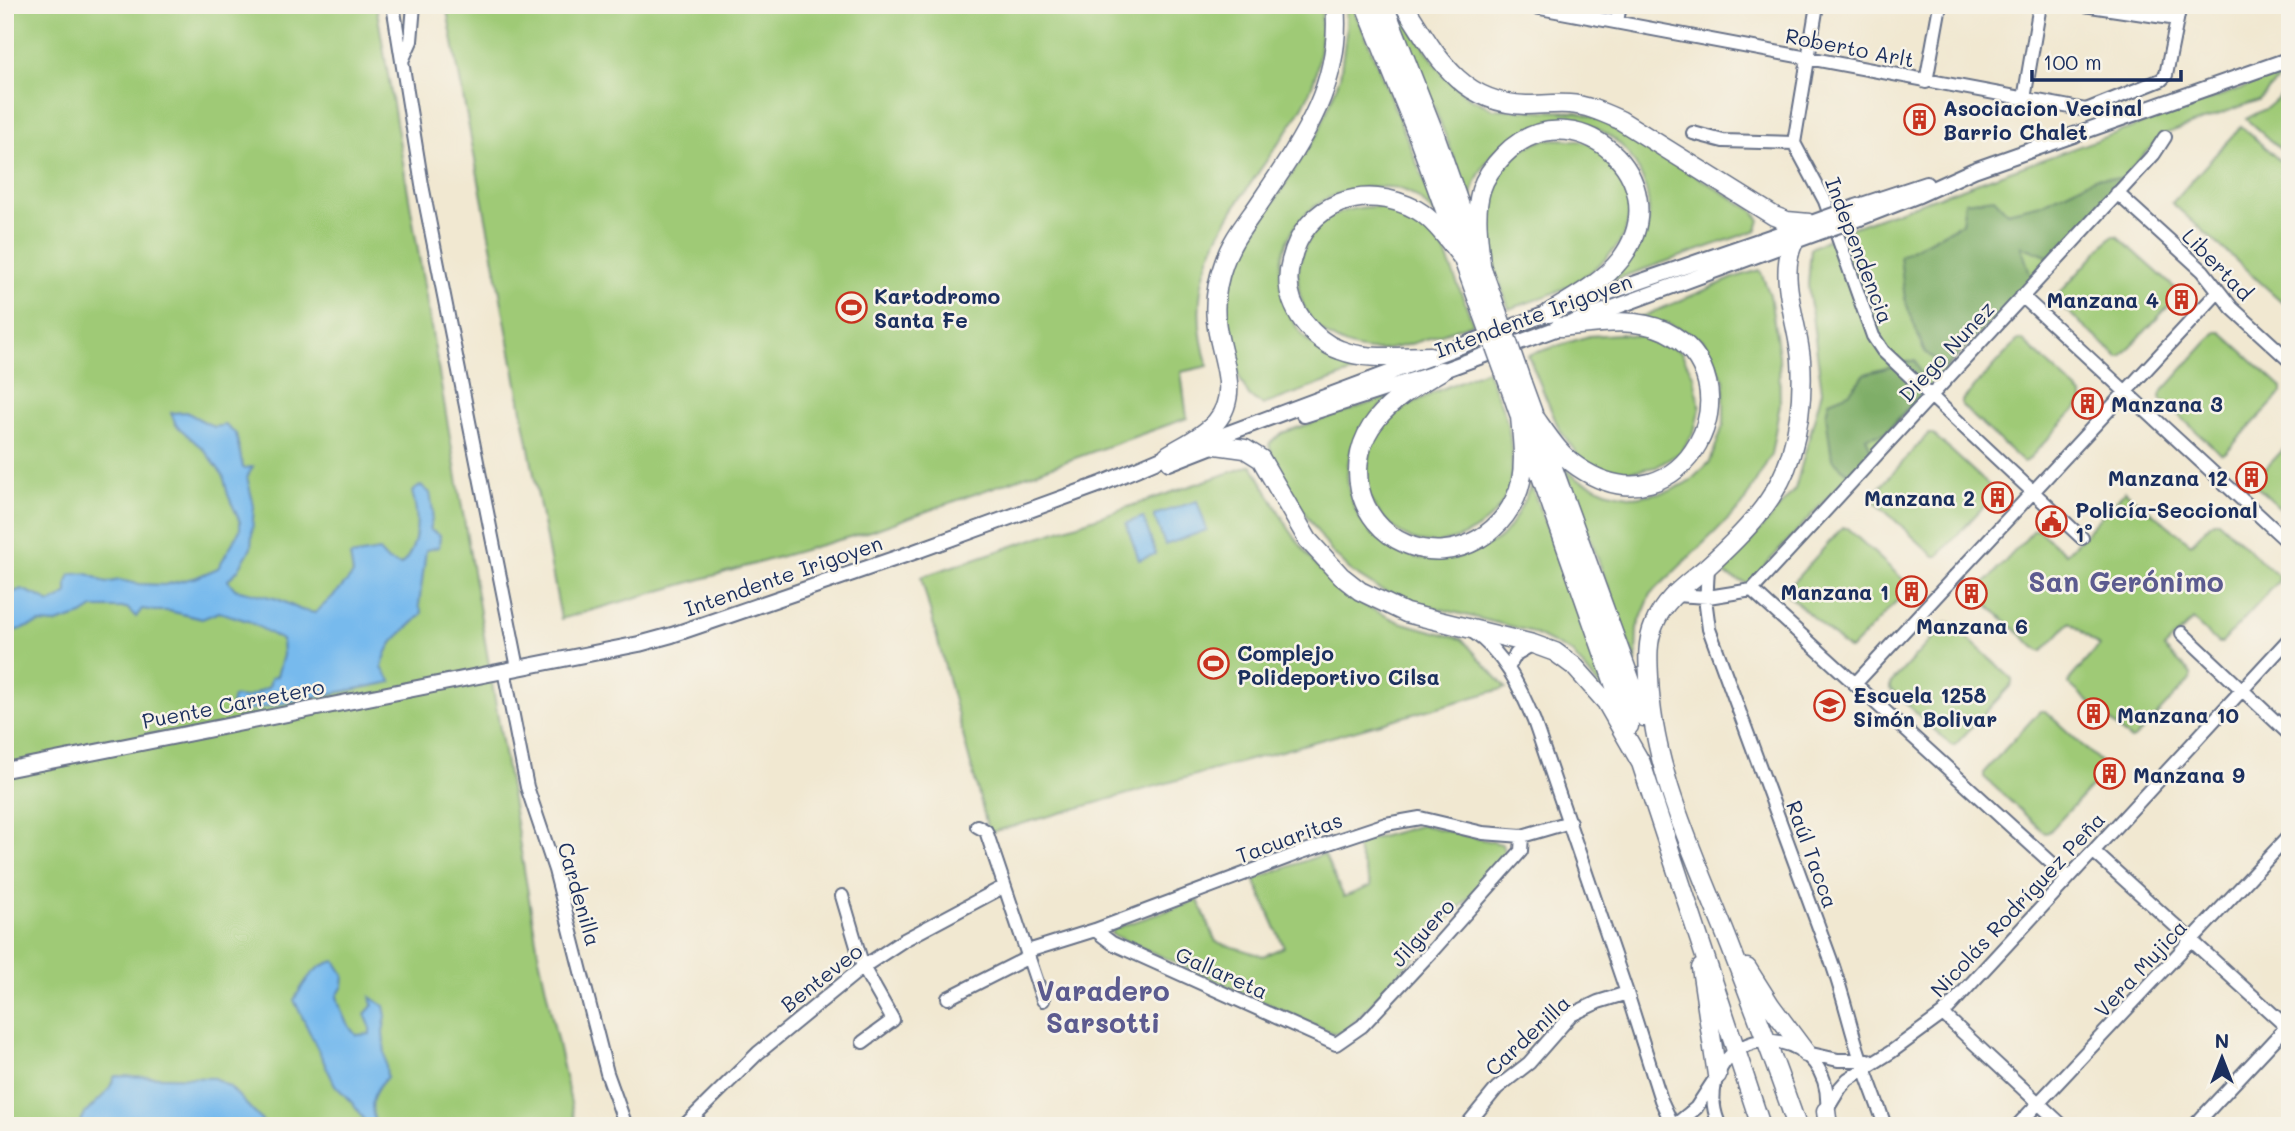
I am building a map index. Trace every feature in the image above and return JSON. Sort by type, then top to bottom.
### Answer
[{"type":"highway","points":[[1168,455],[1211,428],[1225,409],[1229,381],[1218,340],[1218,281],[1233,243],[1291,156],[1324,96],[1334,51],[1335,5]]},
{"type":"highway","points":[[1365,5],[1472,262],[1515,384],[1767,1041],[1797,1126]]},
{"type":"highway","points":[[1384,5],[1434,132],[1472,262]]},
{"type":"highway","points":[[1404,5],[1440,61],[1457,80],[1479,95],[1499,102],[1525,105],[1569,104],[1595,109],[1620,120],[1774,216],[1813,226]]},
{"type":"highway","points":[[1472,262],[1482,187],[1494,164],[1513,145],[1536,134],[1560,131],[1584,134],[1605,145],[1629,171],[1636,191],[1638,212],[1634,233],[1620,260],[1580,294],[1555,320]]},
{"type":"highway","points":[[1430,356],[1357,354],[1341,351],[1320,339],[1300,317],[1290,293],[1289,270],[1298,237],[1322,210],[1355,198],[1376,197],[1398,202],[1418,211],[1472,262]]},
{"type":"highway","points":[[1659,757],[1650,704],[1649,643],[1660,613],[1675,594],[1708,566],[1762,510],[1782,477],[1796,440],[1802,390],[1801,362],[1787,271],[1787,259],[1794,242]]},
{"type":"highway","points":[[1528,418],[1576,466],[1599,479],[1624,485],[1646,483],[1674,472],[1698,447],[1706,425],[1709,399],[1705,378],[1692,354],[1674,336],[1664,330],[1630,323],[1555,320]]},
{"type":"highway","points":[[1441,371],[1414,387],[1384,412],[1368,432],[1358,456],[1357,472],[1364,504],[1374,520],[1387,533],[1406,545],[1445,550],[1474,543],[1492,531],[1512,503],[1521,482],[1528,418]]},
{"type":"highway","points":[[1528,418],[1760,1126]]},
{"type":"highway","points":[[1216,445],[1245,449],[1261,459],[1308,540],[1341,576],[1360,591],[1406,613],[1533,644],[1555,652],[1574,666],[1590,682],[1618,721],[1641,763]]},
{"type":"highway","points":[[1694,919],[1717,1075]]},
{"type":"highway","points":[[1725,932],[1771,1006],[1805,1053]]},
{"type":"main road","name":"Intendente Irigoyen","points":[[1101,484],[1134,477],[1216,445],[1441,371],[1555,320],[1813,226],[1919,195],[1974,170],[2290,59]]},
{"type":"main road","name":"Intendente Irigoyen","points":[[470,677],[672,635],[1101,484],[1168,455],[1430,356],[1555,320],[1794,242],[1813,226]]},
{"type":"main road","name":"Puente Carretero","points":[[5,770],[470,677]]},
{"type":"street","name":"Cardenilla","points":[[393,5],[422,185],[511,669],[527,787],[555,870],[607,1073],[626,1126]]},
{"type":"street","points":[[402,61],[411,41],[414,5]]},
{"type":"street","name":"Roberto Arlt","points":[[1524,5],[2086,110],[2161,80],[2168,71],[2177,19]]},
{"type":"street","points":[[1617,22],[1620,5]]},
{"type":"street","points":[[1693,133],[1723,141],[1794,143],[1816,5]]},
{"type":"street","points":[[1926,82],[1940,5]]},
{"type":"street","points":[[2024,99],[2040,5]]},
{"type":"street","points":[[2084,5],[2177,19],[2180,5]]},
{"type":"street","name":"Diego Nunez","points":[[1752,590],[2118,194],[2154,154],[2165,137]]},
{"type":"street","name":"Independencia","points":[[1794,143],[1825,201],[1873,335],[1882,351],[2082,538]]},
{"type":"street","name":"Libertad","points":[[2118,194],[2203,271],[2232,308],[2290,361]]},
{"type":"street","points":[[1855,684],[2218,292]]},
{"type":"street","points":[[2022,296],[2290,544]]},
{"type":"street","name":"Raúl Tacca","points":[[1708,566],[1706,617],[1709,629],[1868,1062],[1885,1126]]},
{"type":"street","points":[[1675,594],[1707,597],[1752,590],[2068,878]]},
{"type":"street","points":[[1467,628],[1493,648],[1508,668],[1534,721],[1628,993],[1661,1100],[1679,1125],[1696,1108],[1725,1062],[1751,1044],[1767,1041],[1794,1046],[1817,1065],[1825,1079],[1828,1095],[1825,1121]]},
{"type":"street","points":[[2182,634],[2290,734]]},
{"type":"street","name":"Nicolás Rodríguez Peña","points":[[1825,1121],[1840,1088],[1868,1062],[1891,1052],[1943,1014],[2290,638]]},
{"type":"street","points":[[1508,668],[1516,654],[1533,644]]},
{"type":"street","name":"Tacuaritas","points":[[948,998],[1029,954],[1302,852],[1386,824],[1411,818],[1426,818],[1483,833],[1522,836],[1570,821]]},
{"type":"street","points":[[977,826],[986,831],[1043,1000]]},
{"type":"street","name":"Vera Mujica","points":[[2017,1126],[2290,835]]},
{"type":"street","name":"Jilguero","points":[[1336,1044],[1362,1026],[1434,949],[1521,850],[1522,836]]},
{"type":"street","points":[[2093,852],[2289,1027],[2194,1126]]},
{"type":"street","name":"Benteveo","points":[[684,1126],[758,1053],[863,967],[904,940],[1003,887]]},
{"type":"street","points":[[842,896],[863,967],[893,1020],[863,1042]]},
{"type":"street","name":"Gallareta","points":[[1095,930],[1112,943],[1336,1044]]},
{"type":"street","name":"Cardenilla","points":[[1466,1126],[1497,1088],[1529,1063],[1571,1015],[1598,1002],[1628,993]]},
{"type":"street","points":[[1943,1014],[2063,1126]]},
{"type":"street","points":[[1805,1053],[1838,1060],[1868,1062]]},
{"type":"street","points":[[1717,1075],[1713,1104],[1720,1126]]},
{"type":"green space","points":[[5,5],[376,5],[539,957],[576,1126],[5,1126]]},
{"type":"green space","name":"Kartodromo Santa Fe","points":[[446,5],[1322,5],[1322,9],[1319,56],[1310,92],[1292,124],[1225,223],[1204,275],[1199,303],[1201,333],[1208,366],[1181,372],[1187,418],[874,530],[561,619]]},
{"type":"green space","points":[[1346,5],[1351,5],[1365,34],[1439,218],[1410,193],[1380,187],[1344,191],[1306,214],[1293,231],[1284,250],[1280,271],[1282,294],[1291,317],[1310,343],[1329,354],[1381,362],[1263,405],[1249,396],[1239,377],[1227,332],[1226,288],[1243,250],[1319,131],[1340,77],[1346,33]]},
{"type":"green space","points":[[1393,5],[1396,5],[1444,76],[1468,97],[1493,109],[1578,112],[1604,120],[1752,210],[1760,220],[1757,230],[1607,282],[1630,259],[1643,239],[1649,217],[1648,202],[1645,187],[1632,158],[1610,136],[1589,127],[1539,127],[1508,141],[1484,166],[1471,200]]},
{"type":"green space","points":[[2284,73],[2259,100],[2162,135],[1748,584],[1723,574],[1795,489],[1822,391],[1808,285],[1811,248],[1848,229]]},
{"type":"green space","points":[[2290,88],[2290,158],[2246,119],[2267,108]]},
{"type":"green space","points":[[2241,126],[2290,170],[2289,308],[2172,203]]},
{"type":"green space","points":[[1546,139],[1587,143],[1610,156],[1624,178],[1628,192],[1628,219],[1619,244],[1580,280],[1509,309],[1486,239],[1487,204],[1493,187],[1511,158],[1524,148]]},
{"type":"green space","points":[[2097,177],[2130,179],[2052,258],[2021,246],[2034,279],[1945,368],[1924,351],[1905,300],[1900,256],[1962,223],[1965,202],[1994,198],[2007,212],[2041,204]]},
{"type":"green space","points":[[1387,206],[1420,219],[1444,250],[1473,323],[1393,348],[1370,350],[1352,347],[1322,331],[1303,305],[1298,272],[1302,254],[1311,235],[1322,223],[1340,212]]},
{"type":"green space","points":[[2112,236],[2117,236],[2178,291],[2178,296],[2121,357],[2057,302],[2057,296]]},
{"type":"green space","points":[[1760,270],[1770,295],[1779,355],[1780,404],[1771,455],[1742,506],[1651,594],[1637,628],[1636,663],[1564,467],[1577,479],[1608,492],[1634,497],[1670,491],[1690,481],[1710,462],[1724,423],[1724,380],[1703,340],[1669,324],[1639,318],[1736,277]]},
{"type":"green space","points":[[2216,332],[2221,332],[2282,388],[2282,393],[2225,453],[2221,454],[2160,398],[2161,393]]},
{"type":"green space","points":[[1620,334],[1653,338],[1681,352],[1694,377],[1700,407],[1694,432],[1681,452],[1656,467],[1619,473],[1582,461],[1559,429],[1528,355],[1589,336]]},
{"type":"green space","points":[[2018,340],[2022,340],[2083,396],[2083,401],[2027,461],[2023,462],[1962,406],[1962,401]]},
{"type":"green space","points":[[1915,360],[1926,388],[1885,433],[1866,437],[1872,452],[1850,475],[1832,459],[1826,415],[1829,401],[1849,393],[1865,374]]},
{"type":"green space","points":[[1487,370],[1503,408],[1509,431],[1512,471],[1507,494],[1491,517],[1465,535],[1437,543],[1409,538],[1386,520],[1369,496],[1367,470],[1372,443],[1392,418],[1412,404]]},
{"type":"green space","points":[[1391,396],[1362,427],[1349,461],[1349,489],[1358,514],[1374,535],[1396,550],[1422,559],[1450,559],[1500,538],[1515,518],[1531,485],[1611,701],[1572,653],[1529,631],[1421,604],[1379,589],[1352,572],[1331,551],[1295,499],[1272,456],[1269,444],[1282,433]]},
{"type":"green space","points":[[1928,434],[1933,434],[1994,490],[1994,495],[1938,556],[1934,556],[1873,500],[1873,495]]},
{"type":"green space","points":[[2290,442],[2290,517],[2255,485],[2255,480]]},
{"type":"green space","name":"Complejo Polideportivo Cilsa","points":[[1252,465],[1289,529],[1312,561],[1336,585],[1361,604],[1399,622],[1462,639],[1506,688],[989,833],[921,577]]},
{"type":"green space","points":[[2125,491],[2191,544],[2213,521],[2218,521],[2279,577],[2278,582],[2222,643],[2218,643],[2193,620],[2164,648],[2191,674],[2191,679],[2131,740],[2069,684],[2070,679],[2099,646],[2070,622],[2043,651],[2039,651],[1978,596],[1978,591],[2034,530],[2038,530],[2066,554]]},
{"type":"green space","points":[[1842,528],[1847,528],[1908,584],[1908,589],[1851,649],[1787,594],[1787,589]]},
{"type":"green space","points":[[1946,623],[1951,623],[2012,679],[2012,684],[1955,745],[1951,745],[1890,689],[1890,684]]},
{"type":"green space","points":[[2040,711],[2045,711],[2106,767],[2105,772],[2049,832],[2045,833],[1984,777],[1984,772]]},
{"type":"green space","points":[[1422,825],[1502,844],[1506,857],[1345,1032],[1333,1033],[1111,934],[1113,929],[1198,900],[1216,942],[1263,956],[1284,947],[1254,879],[1324,854],[1344,897],[1371,886],[1355,844]]},
{"type":"water","points":[[186,412],[214,427],[225,425],[236,434],[243,468],[253,467],[247,477],[254,506],[251,548],[238,570],[228,580],[235,589],[278,599],[301,610],[315,613],[353,574],[350,556],[379,551],[388,561],[401,565],[415,540],[417,521],[412,492],[421,485],[430,493],[433,511],[430,530],[440,535],[439,547],[426,550],[419,605],[422,613],[393,642],[385,657],[382,668],[392,682],[244,711],[231,705],[233,697],[246,698],[269,687],[271,678],[277,676],[283,655],[282,640],[248,621],[219,612],[202,619],[169,611],[142,609],[136,617],[127,608],[93,608],[82,615],[53,624],[40,623],[5,634],[5,596],[21,589],[50,603],[67,593],[70,575],[89,575],[106,583],[119,580],[164,585],[197,577],[218,568],[240,530],[240,522],[228,495],[223,475],[204,450],[176,425],[171,413]]},
{"type":"water","points":[[1197,501],[1207,530],[1165,545],[1154,515]]},
{"type":"water","points":[[1143,517],[1156,554],[1139,560],[1126,523]]},
{"type":"water","points":[[335,961],[344,975],[343,986],[337,996],[346,1022],[356,1035],[370,1034],[365,1014],[373,1005],[371,997],[384,1006],[387,1077],[373,1099],[376,1126],[368,1126],[353,1104],[335,1085],[294,1000],[315,971]]},
{"type":"water","points":[[115,1076],[214,1078],[230,1087],[267,1126],[78,1126],[108,1089]]},
{"type":"place","name":"Asociacion Vecinal Barrio Chalet","points":[[1920,119]]},
{"type":"place","name":"Manzana 4","points":[[2182,299]]},
{"type":"place","name":"Kartodromo Santa Fe","points":[[851,307]]},
{"type":"place","name":"Manzana 3","points":[[2088,403]]},
{"type":"place","name":"Manzana 12","points":[[2251,477]]},
{"type":"place","name":"Manzana 2","points":[[1998,497]]},
{"type":"place","name":"Policía-Seccional 1°","points":[[2052,521]]},
{"type":"place","name":"Manzana 1","points":[[1912,591]]},
{"type":"place","name":"Manzana 6","points":[[1972,593]]},
{"type":"place","name":"Complejo Polideportivo Cilsa","points":[[1214,664]]},
{"type":"place","name":"Escuela 1258 Simón Bolivar","points":[[1830,706]]},
{"type":"place","name":"Manzana 10","points":[[2094,714]]},
{"type":"place","name":"Manzana 9","points":[[2110,774]]},
{"type":"district","name":"San Gerónimo","points":[[2126,581]]},
{"type":"district","name":"Varadero Sarsotti","points":[[1103,1006]]}]
